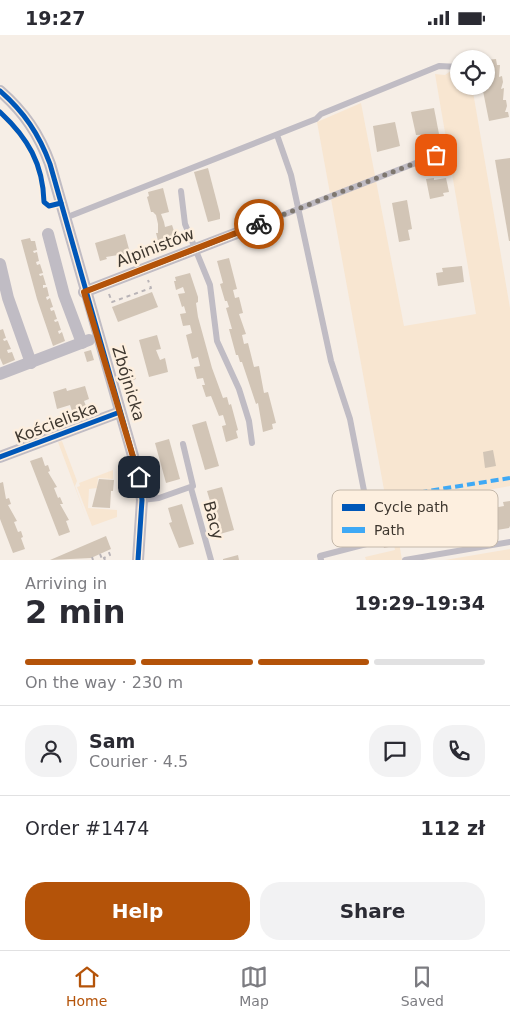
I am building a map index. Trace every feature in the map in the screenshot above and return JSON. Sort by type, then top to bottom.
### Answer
[{"type":"street","name":"Zbójnicka","points":[[0,91],[28,119],[40,138],[65,218],[84,292],[136,467],[142,500],[138,560]]},
{"type":"street","name":"Alpinistów","points":[[84,292],[237,233]]},
{"type":"street","points":[[48,234],[64,295],[82,343]]},
{"type":"street","points":[[0,264],[8,298],[31,363]]},
{"type":"street","points":[[0,374],[98,337]]},
{"type":"street","name":"Kościeliska","points":[[0,457],[120,412]]},
{"type":"lane","points":[[65,218],[277,135],[439,66],[450,67]]},
{"type":"lane","points":[[277,135],[291,175],[332,361],[350,419],[364,490]]},
{"type":"lane","points":[[237,233],[448,150]]},
{"type":"lane","points":[[181,191],[183,214],[194,250],[210,285],[217,341],[239,389],[249,421],[252,443]]},
{"type":"lane","name":"Bacy","points":[[183,444],[194,481],[191,488],[211,560]]},
{"type":"lane","name":"Bacy","points":[[142,500],[159,498],[191,488]]},
{"type":"lane","points":[[321,560],[320,556],[355,547]]},
{"type":"lane","points":[[405,560],[481,547]]},
{"type":"path","points":[[106,283],[112,302],[151,288],[144,269]]},
{"type":"path","points":[[100,554],[102,559],[104,559],[110,555],[108,550]]},
{"type":"shaded area","points":[[450,71],[450,95],[474,95],[510,308],[510,486],[488,490],[384,490],[317,122],[361,103],[404,326],[476,314],[435,74],[445,75]]},
{"type":"shaded area","points":[[62,441],[77,481],[75,486],[86,517],[58,442]]},
{"type":"shaded area","points":[[113,470],[113,479],[98,478],[97,488],[89,489],[88,508],[117,510],[117,517],[92,526],[77,487],[80,486],[79,483]]},
{"type":"shaded area","points":[[394,547],[400,547],[402,560],[366,560],[365,557],[395,550]]},
{"type":"shaded area","points":[[510,549],[510,560],[445,560]]},
{"type":"building","points":[[495,59],[497,65],[500,65],[499,77],[502,76],[503,82],[501,89],[504,88],[503,100],[506,100],[507,106],[505,112],[508,112],[509,117],[489,121],[484,95],[495,95]]},
{"type":"building","points":[[434,108],[439,134],[416,135],[411,112]]},
{"type":"building","points":[[395,122],[400,146],[377,152],[373,126]]},
{"type":"building","points":[[510,158],[510,241],[509,241],[495,160]]},
{"type":"building","points":[[208,168],[220,219],[208,222],[194,172]]},
{"type":"building","points":[[434,178],[434,180],[446,178],[449,192],[443,193],[444,196],[430,199],[426,179]]},
{"type":"building","points":[[163,188],[169,212],[161,214],[165,227],[172,225],[176,237],[158,241],[156,215],[151,212],[147,197],[149,196],[148,192]]},
{"type":"building","points":[[407,200],[412,229],[408,230],[410,240],[399,242],[392,203]]},
{"type":"building","points":[[125,234],[130,253],[106,257],[107,259],[100,261],[95,243]]},
{"type":"building","points":[[30,238],[31,241],[35,241],[37,250],[33,251],[34,253],[37,252],[39,261],[36,262],[37,265],[40,264],[43,273],[39,274],[40,276],[43,275],[46,285],[43,285],[43,288],[47,287],[49,296],[46,297],[47,300],[50,298],[53,307],[50,308],[51,311],[54,310],[57,319],[54,320],[55,322],[58,321],[61,330],[58,331],[59,334],[62,332],[65,341],[53,346],[37,299],[21,240]]},
{"type":"building","points":[[229,258],[237,289],[233,290],[235,298],[239,297],[243,313],[239,314],[246,334],[242,335],[244,344],[248,343],[254,367],[259,366],[264,393],[268,392],[276,423],[272,424],[273,429],[263,432],[258,403],[256,404],[242,362],[240,362],[238,355],[236,355],[229,329],[232,329],[226,308],[229,307],[227,301],[225,301],[220,284],[223,283],[217,261]]},
{"type":"building","points":[[462,266],[464,282],[438,286],[436,273],[443,272],[442,268]]},
{"type":"building","points":[[190,273],[198,297],[198,302],[196,303],[198,317],[212,368],[223,398],[227,397],[229,405],[231,404],[238,430],[236,431],[238,438],[226,442],[222,426],[226,425],[223,415],[219,416],[211,396],[206,397],[202,385],[205,385],[203,378],[197,379],[194,367],[200,366],[198,357],[192,359],[186,335],[192,333],[190,325],[183,326],[180,314],[186,313],[178,294],[185,293],[183,287],[176,290],[174,281],[176,281],[175,277]]},
{"type":"building","points":[[152,292],[158,307],[118,322],[112,307]]},
{"type":"building","points":[[3,329],[6,338],[3,339],[4,341],[7,340],[11,349],[7,350],[8,353],[12,352],[15,360],[3,365],[0,358],[0,330]]},
{"type":"building","points":[[157,335],[161,349],[156,350],[160,360],[165,358],[168,372],[149,377],[139,340]]},
{"type":"building","points":[[91,350],[94,360],[87,362],[84,352]]},
{"type":"building","points":[[133,371],[136,379],[130,381],[128,372]]},
{"type":"building","points":[[85,386],[89,399],[84,401],[86,406],[72,411],[70,405],[57,409],[53,392],[66,388],[67,391]]},
{"type":"building","points":[[206,421],[219,466],[205,470],[192,425]]},
{"type":"building","points":[[169,439],[180,479],[166,483],[155,443]]},
{"type":"building","points":[[493,450],[496,466],[485,468],[483,452]]},
{"type":"building","points":[[42,457],[45,466],[48,465],[50,471],[48,472],[57,487],[54,488],[63,504],[60,504],[69,520],[66,521],[70,532],[59,536],[30,461]]},
{"type":"building","points":[[99,479],[114,480],[110,508],[92,507]]},
{"type":"building","points":[[3,482],[6,499],[9,498],[11,504],[8,505],[17,521],[14,522],[18,532],[21,531],[23,537],[21,538],[25,549],[13,553],[0,519],[0,483]]},
{"type":"building","points":[[222,487],[234,530],[220,534],[207,491]]},
{"type":"building","points":[[510,501],[510,526],[509,528],[498,530],[498,507],[504,506],[503,502]]},
{"type":"building","points":[[182,504],[194,544],[179,548],[169,523],[172,522],[168,508]]},
{"type":"building","points":[[106,536],[111,549],[91,558],[50,560]]},
{"type":"building","points":[[238,555],[239,560],[223,560],[223,559]]},
{"type":"marked path","points":[[434,490],[510,478]]},
{"type":"cycle path","points":[[0,91],[30,124],[50,164],[139,477],[142,500],[138,560]]},
{"type":"cycle path","points":[[0,112],[19,132],[32,153],[41,176],[44,202],[49,206],[61,203]]},
{"type":"cycle path","points":[[84,292],[237,233]]},
{"type":"cycle path","points":[[0,457],[120,412]]},
{"type":"way so far","points":[[259,224],[436,155]]},
{"type":"route","points":[[139,477],[84,292],[259,224]]}]
